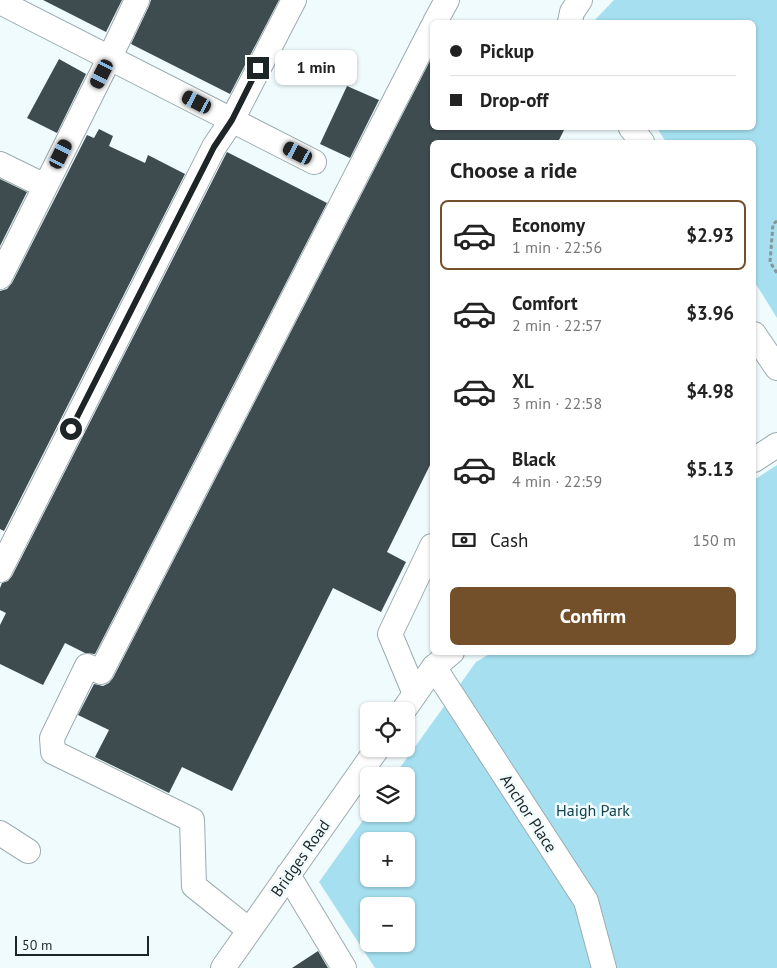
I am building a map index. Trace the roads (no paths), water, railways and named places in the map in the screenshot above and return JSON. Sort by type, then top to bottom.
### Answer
[{"type":"street","points":[[0,277],[110,58],[137,0]]},
{"type":"street","points":[[0,570],[209,156],[232,120],[294,0]]},
{"type":"street","points":[[436,20],[447,0]]},
{"type":"street","points":[[570,20],[572,12],[580,0]]},
{"type":"street","points":[[0,2],[314,162]]},
{"type":"street","points":[[249,930],[194,886],[192,820],[53,752],[52,738],[87,666],[101,672],[430,32]]},
{"type":"street","points":[[633,130],[640,140]]},
{"type":"street","points":[[0,164],[45,186]]},
{"type":"street","points":[[756,337],[777,368]]},
{"type":"street","points":[[756,459],[777,445]]},
{"type":"street","points":[[409,702],[390,634],[430,550]]},
{"type":"street","points":[[409,702],[443,660]]},
{"type":"street","name":"Anchor Place","points":[[443,660],[586,900],[604,968]]},
{"type":"street","name":"Bridges Road","points":[[223,968],[371,757]]},
{"type":"street","points":[[0,833],[28,851]]},
{"type":"street","points":[[288,875],[344,968]]},
{"type":"park label","name":"Haigh Park","points":[[593,810]]}]
